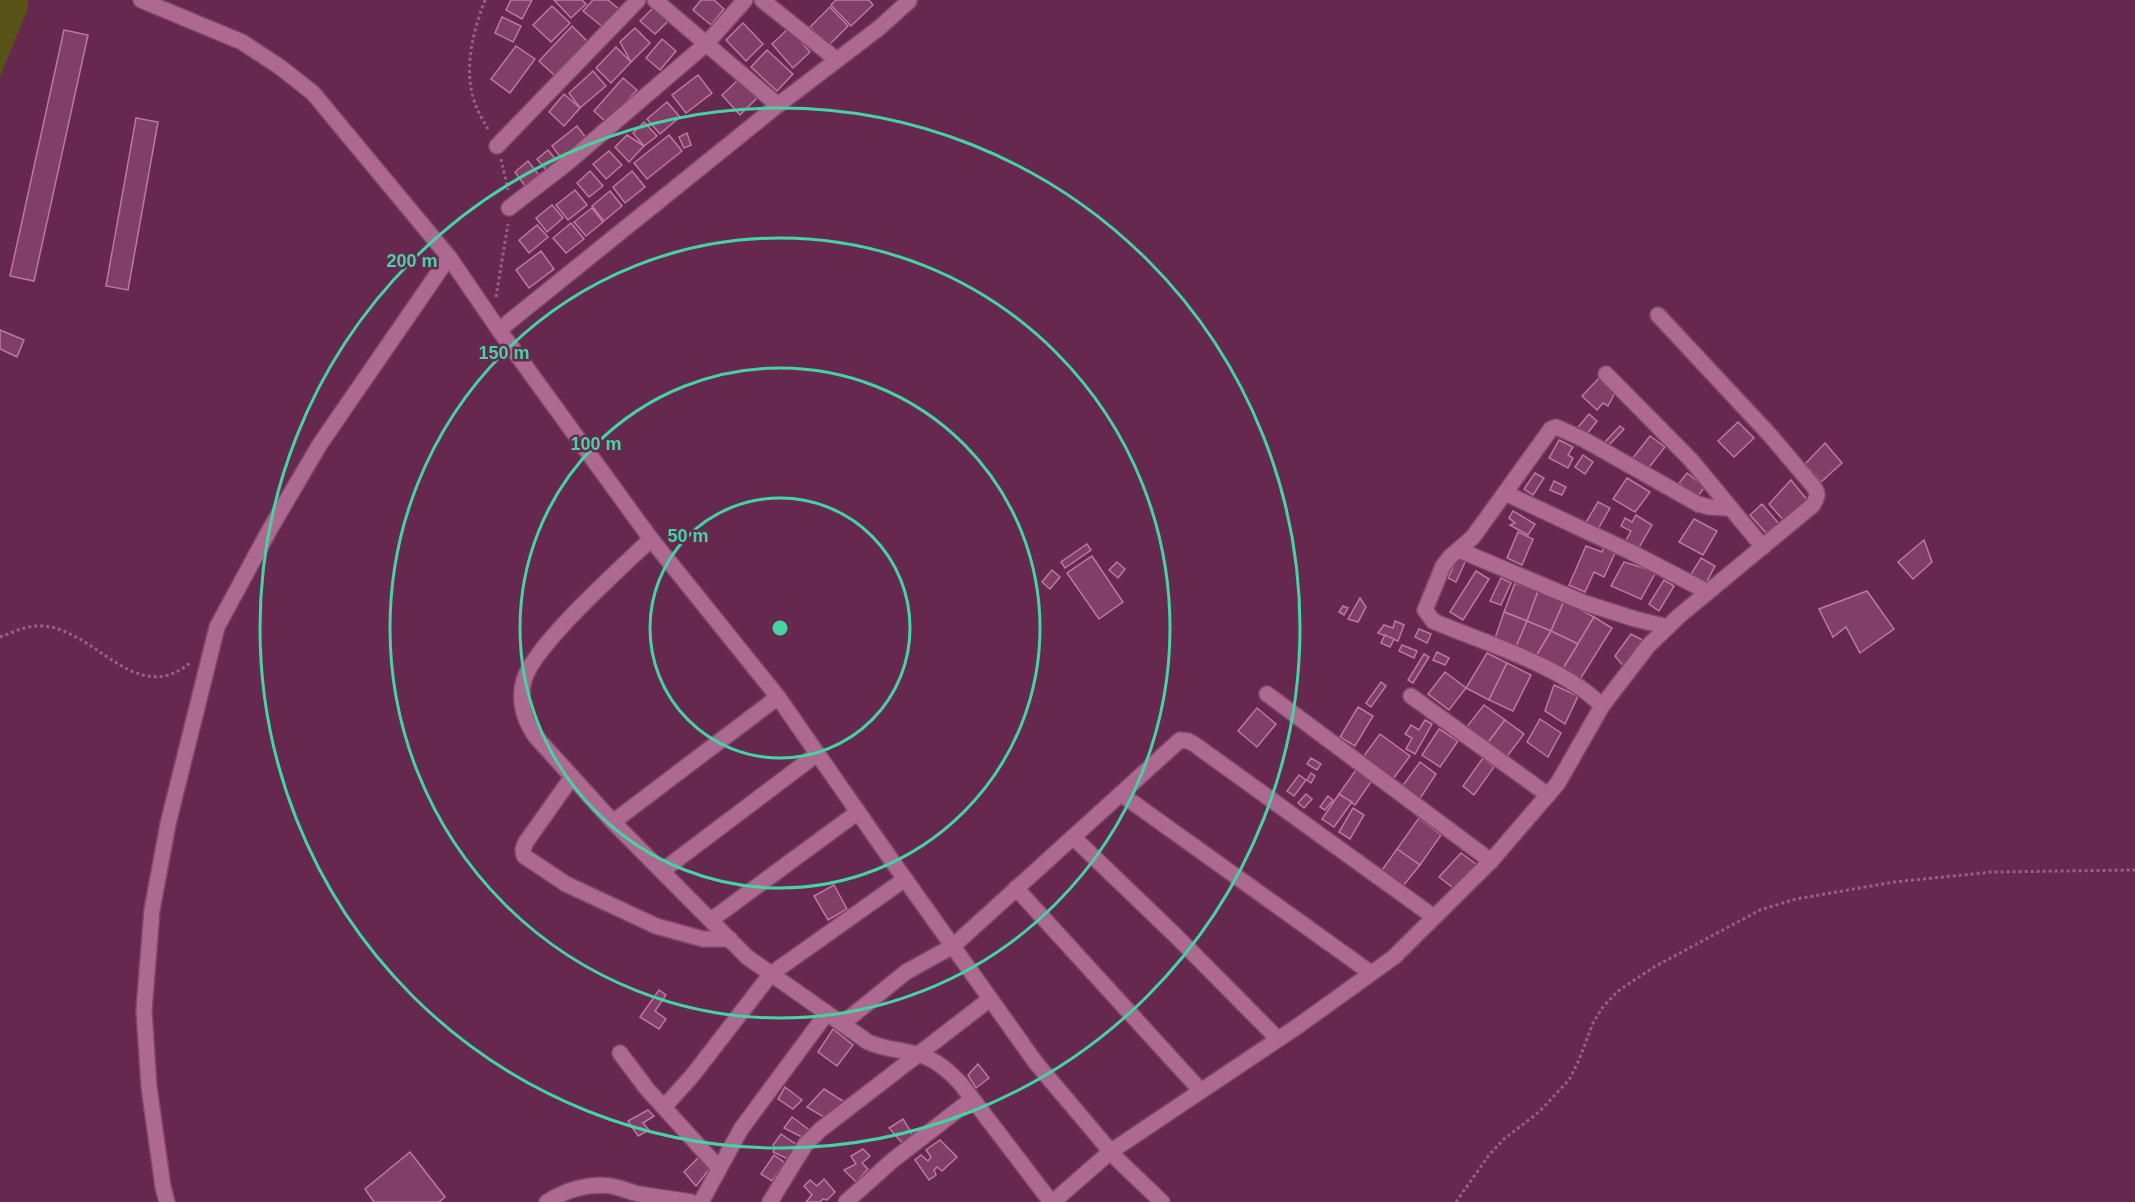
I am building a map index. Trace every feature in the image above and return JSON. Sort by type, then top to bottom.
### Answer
[{"type":"street","points":[[141,0],[242,42],[280,67],[313,93],[449,257],[499,330],[651,539],[778,697],[1036,1063],[1110,1152],[1162,1202]]},
{"type":"street","points":[[497,146],[638,0]]},
{"type":"street","points":[[655,0],[778,105]]},
{"type":"street","points":[[509,208],[566,164],[706,44],[745,0]]},
{"type":"street","points":[[762,0],[837,60]]},
{"type":"street","points":[[499,330],[778,105],[879,28],[909,1]]},
{"type":"street","points":[[167,1202],[149,1087],[144,1010],[152,910],[168,824],[217,627],[270,529],[321,444],[449,257]]},
{"type":"street","points":[[651,539],[553,638],[527,672],[522,704],[529,727],[613,822],[747,957],[868,1042],[883,1048],[919,1055],[947,1069],[1052,1202],[1110,1152],[1278,1039],[1394,957],[1491,861],[1558,783],[1602,706],[1648,646],[1708,592],[1813,505],[1817,492],[1769,434],[1658,315]]},
{"type":"street","points":[[1606,374],[1691,460],[1762,547]]},
{"type":"street","points":[[1602,706],[1591,694],[1548,668],[1432,621],[1425,610],[1439,573],[1450,557],[1473,537],[1551,429],[1556,427],[1583,439],[1698,504],[1730,508]]},
{"type":"street","points":[[1505,493],[1629,551],[1708,592]]},
{"type":"street","points":[[1459,550],[1585,603],[1668,627]]},
{"type":"street","points":[[1267,694],[1491,861]]},
{"type":"street","points":[[1411,696],[1548,795]]},
{"type":"street","points":[[613,822],[778,697]]},
{"type":"street","points":[[842,1024],[906,972],[952,946],[1180,740],[1188,741],[1434,917]]},
{"type":"street","points":[[662,871],[817,754]]},
{"type":"street","points":[[572,777],[526,842],[523,849],[524,856],[566,884],[656,926],[703,939],[730,939]]},
{"type":"street","points":[[1121,794],[1371,973]]},
{"type":"street","points":[[711,920],[858,812]]},
{"type":"street","points":[[1073,837],[1278,1039]]},
{"type":"street","points":[[664,1107],[692,1076],[771,974],[905,879]]},
{"type":"street","points":[[1016,888],[1201,1091]]},
{"type":"street","points":[[770,1202],[805,1146],[820,1130],[990,999]]},
{"type":"street","points":[[701,1202],[741,1129],[827,1013]]},
{"type":"street","points":[[620,1053],[647,1089],[719,1168]]},
{"type":"street","points":[[846,1202],[893,1161],[972,1099]]},
{"type":"street","points":[[547,1202],[560,1194],[585,1186],[614,1187],[636,1198],[691,1202]]},
{"type":"path","points":[[0,637],[35,626],[47,627],[74,636],[124,667],[147,677],[165,676],[182,670],[194,660]]},
{"type":"path","points":[[1456,1202],[1489,1155],[1504,1139],[1539,1112],[1569,1080],[1593,1023],[1602,1008],[1618,991],[1654,967],[1760,910],[1796,899],[1905,881],[1992,872],[2135,870]]},
{"type":"shaded area","points":[[0,0],[28,0],[28,8],[0,77]]},
{"type":"building","points":[[511,0],[532,0],[522,19],[506,10]]},
{"type":"building","points":[[554,0],[582,0],[586,4],[571,18]]},
{"type":"building","points":[[593,0],[608,0],[620,10],[604,28],[583,11]]},
{"type":"building","points":[[701,0],[714,0],[724,9],[711,25],[693,10]]},
{"type":"building","points":[[836,0],[869,0],[873,5],[851,26],[831,5]]},
{"type":"building","points":[[552,6],[570,23],[551,42],[533,25]]},
{"type":"building","points":[[655,6],[669,20],[655,34],[640,21]]},
{"type":"building","points":[[830,7],[848,26],[828,46],[810,27]]},
{"type":"building","points":[[502,17],[521,26],[513,42],[495,33]]},
{"type":"building","points":[[743,23],[763,44],[746,61],[726,40]]},
{"type":"building","points":[[572,26],[588,42],[555,76],[539,61]]},
{"type":"building","points":[[635,28],[650,43],[631,62],[620,42]]},
{"type":"building","points":[[789,28],[810,52],[793,68],[772,44]]},
{"type":"building","points":[[64,30],[88,35],[34,281],[10,276]]},
{"type":"building","points":[[662,39],[676,51],[660,70],[646,58]]},
{"type":"building","points":[[516,46],[535,59],[510,93],[491,79]]},
{"type":"building","points":[[616,47],[631,62],[611,83],[596,68]]},
{"type":"building","points":[[767,50],[793,74],[777,91],[751,67]]},
{"type":"building","points":[[593,71],[606,86],[580,108],[569,93]]},
{"type":"building","points":[[698,75],[712,93],[686,113],[672,95]]},
{"type":"building","points":[[623,78],[637,90],[607,123],[594,111]]},
{"type":"building","points":[[739,79],[757,98],[740,115],[722,95]]},
{"type":"building","points":[[564,94],[580,108],[564,126],[549,112]]},
{"type":"building","points":[[667,102],[680,117],[660,134],[647,119]]},
{"type":"building","points":[[136,118],[158,122],[128,290],[106,286]]},
{"type":"building","points":[[644,122],[657,136],[644,146],[633,133]]},
{"type":"building","points":[[577,126],[587,139],[561,158],[552,146]]},
{"type":"building","points":[[687,133],[691,145],[684,148],[679,137]]},
{"type":"building","points":[[627,135],[644,146],[629,162],[615,147]]},
{"type":"building","points":[[669,135],[682,151],[647,179],[634,163]]},
{"type":"building","points":[[548,150],[558,162],[547,171],[537,159]]},
{"type":"building","points":[[609,151],[622,165],[606,179],[593,164]]},
{"type":"building","points":[[528,161],[542,179],[528,190],[515,172]]},
{"type":"building","points":[[590,171],[603,186],[589,197],[577,183]]},
{"type":"building","points":[[632,171],[645,187],[625,203],[613,187]]},
{"type":"building","points":[[575,190],[587,205],[568,220],[556,205]]},
{"type":"building","points":[[610,191],[622,206],[604,221],[592,206]]},
{"type":"building","points":[[552,205],[563,218],[547,232],[536,218]]},
{"type":"building","points":[[592,208],[603,222],[586,236],[574,222]]},
{"type":"building","points":[[571,223],[584,239],[566,253],[553,238]]},
{"type":"building","points":[[537,225],[548,237],[529,253],[519,240]]},
{"type":"building","points":[[541,251],[554,269],[529,288],[516,270]]},
{"type":"building","points":[[0,330],[24,340],[17,357],[0,349]]},
{"type":"building","points":[[1600,377],[1616,391],[1608,406],[1603,403],[1597,410],[1582,396]]},
{"type":"building","points":[[1589,414],[1597,421],[1583,439],[1575,431]]},
{"type":"building","points":[[1738,422],[1754,438],[1734,457],[1718,441]]},
{"type":"building","points":[[1620,426],[1624,429],[1609,445],[1605,442]]},
{"type":"building","points":[[1650,436],[1665,447],[1647,470],[1632,459]]},
{"type":"building","points":[[1559,440],[1573,447],[1568,455],[1573,458],[1568,468],[1549,458]]},
{"type":"building","points":[[1825,443],[1842,463],[1821,482],[1805,464]]},
{"type":"building","points":[[1583,455],[1593,462],[1585,474],[1575,467]]},
{"type":"building","points":[[1535,473],[1544,478],[1533,495],[1524,489]]},
{"type":"building","points":[[1687,473],[1705,487],[1697,497],[1679,483]]},
{"type":"building","points":[[1627,478],[1650,492],[1635,512],[1613,499]]},
{"type":"building","points":[[1791,480],[1808,501],[1785,522],[1769,504]]},
{"type":"building","points":[[1554,481],[1566,487],[1562,495],[1550,490]]},
{"type":"building","points":[[1598,502],[1610,508],[1597,531],[1582,529]]},
{"type":"building","points":[[1762,504],[1781,526],[1766,533],[1750,515]]},
{"type":"building","points":[[1513,511],[1535,524],[1528,535],[1510,525],[1515,523],[1509,518]]},
{"type":"building","points":[[1636,515],[1652,525],[1637,551],[1624,544],[1631,531],[1621,526],[1625,518],[1632,522]]},
{"type":"building","points":[[1694,519],[1717,531],[1703,555],[1679,542]]},
{"type":"building","points":[[1518,532],[1533,539],[1522,565],[1507,558]]},
{"type":"building","points":[[1924,540],[1932,562],[1913,579],[1898,562]]},
{"type":"building","points":[[1087,544],[1091,550],[1065,568],[1061,562]]},
{"type":"building","points":[[1586,546],[1602,552],[1604,546],[1616,551],[1604,577],[1594,572],[1585,592],[1569,585]]},
{"type":"building","points":[[1092,556],[1123,602],[1099,619],[1067,573]]},
{"type":"building","points":[[1458,557],[1466,560],[1456,582],[1448,578]]},
{"type":"building","points":[[1701,558],[1715,566],[1705,585],[1690,576]]},
{"type":"building","points":[[1117,562],[1125,569],[1118,578],[1109,570]]},
{"type":"building","points":[[1624,562],[1656,572],[1641,599],[1611,586]]},
{"type":"building","points":[[1052,570],[1060,577],[1050,589],[1042,582]]},
{"type":"building","points":[[1476,571],[1489,579],[1463,620],[1450,612]]},
{"type":"building","points":[[1501,578],[1511,583],[1501,605],[1490,601]]},
{"type":"building","points":[[1664,580],[1674,586],[1659,611],[1649,604]]},
{"type":"building","points":[[1515,583],[1538,591],[1527,621],[1504,612]]},
{"type":"building","points":[[1538,591],[1564,601],[1551,631],[1527,621]]},
{"type":"building","points":[[1867,591],[1894,629],[1860,653],[1846,627],[1833,637],[1819,609]]},
{"type":"building","points":[[1360,598],[1366,607],[1358,622],[1348,619]]},
{"type":"building","points":[[1564,601],[1594,617],[1578,644],[1551,631]]},
{"type":"building","points":[[1343,606],[1348,608],[1344,615],[1339,612]]},
{"type":"building","points":[[1504,612],[1527,621],[1515,649],[1494,641]]},
{"type":"building","points":[[1594,617],[1612,628],[1579,681],[1562,670]]},
{"type":"building","points":[[1395,621],[1404,625],[1398,641],[1378,633],[1384,625],[1393,628]]},
{"type":"building","points":[[1527,621],[1551,631],[1535,658],[1515,649]]},
{"type":"building","points":[[1419,629],[1431,634],[1427,643],[1415,637]]},
{"type":"building","points":[[1551,631],[1578,644],[1562,670],[1535,658]]},
{"type":"building","points":[[1631,634],[1648,643],[1625,668],[1615,656]]},
{"type":"building","points":[[1385,635],[1394,639],[1390,647],[1381,643]]},
{"type":"building","points":[[1402,645],[1417,651],[1414,658],[1399,651]]},
{"type":"building","points":[[1437,652],[1449,658],[1445,665],[1433,660]]},
{"type":"building","points":[[1487,653],[1507,663],[1489,700],[1466,688]]},
{"type":"building","points":[[1424,654],[1429,657],[1413,683],[1408,680]]},
{"type":"building","points":[[1507,663],[1531,675],[1513,711],[1489,700]]},
{"type":"building","points":[[1445,672],[1466,688],[1449,710],[1428,694]]},
{"type":"building","points":[[1381,682],[1386,686],[1371,707],[1366,703]]},
{"type":"building","points":[[1554,685],[1578,696],[1565,724],[1545,711]]},
{"type":"building","points":[[1484,705],[1505,720],[1486,745],[1465,729]]},
{"type":"building","points":[[1358,707],[1373,716],[1355,746],[1340,737]]},
{"type":"building","points":[[1257,708],[1276,724],[1257,747],[1238,731]]},
{"type":"building","points":[[1540,719],[1561,733],[1548,757],[1527,742]]},
{"type":"building","points":[[1425,720],[1432,724],[1415,754],[1406,749],[1412,738],[1405,734],[1411,725],[1419,730]]},
{"type":"building","points":[[1505,720],[1524,734],[1505,759],[1486,745]]},
{"type":"building","points":[[1439,729],[1458,741],[1440,767],[1422,755]]},
{"type":"building","points":[[1380,734],[1410,756],[1393,779],[1363,757]]},
{"type":"building","points":[[1311,758],[1321,764],[1317,770],[1307,764]]},
{"type":"building","points":[[1483,758],[1494,767],[1474,795],[1463,786]]},
{"type":"building","points":[[1420,762],[1436,774],[1419,800],[1401,788]]},
{"type":"building","points":[[1358,767],[1373,779],[1355,805],[1339,794]]},
{"type":"building","points":[[1311,773],[1315,776],[1311,783],[1307,780]]},
{"type":"building","points":[[1299,775],[1306,780],[1294,796],[1287,791]]},
{"type":"building","points":[[1306,794],[1312,799],[1304,808],[1298,803]]},
{"type":"building","points":[[1339,794],[1352,802],[1334,827],[1322,819]]},
{"type":"building","points":[[1328,796],[1333,800],[1325,810],[1320,807]]},
{"type":"building","points":[[1353,808],[1364,815],[1350,839],[1339,832]]},
{"type":"building","points":[[1419,818],[1441,835],[1420,865],[1397,849]]},
{"type":"building","points":[[1397,849],[1420,865],[1403,886],[1382,870]]},
{"type":"building","points":[[1461,853],[1480,867],[1456,890],[1439,877]]},
{"type":"building","points":[[834,885],[847,909],[828,920],[814,896]]},
{"type":"building","points":[[659,990],[666,995],[655,1011],[666,1019],[659,1029],[640,1017]]},
{"type":"building","points":[[833,1029],[853,1045],[837,1066],[818,1052]]},
{"type":"building","points":[[978,1064],[989,1078],[976,1088],[968,1075]]},
{"type":"building","points":[[785,1087],[802,1100],[793,1109],[778,1099]]},
{"type":"building","points":[[824,1089],[846,1103],[829,1120],[807,1107]]},
{"type":"building","points":[[648,1110],[654,1116],[643,1123],[649,1130],[638,1136],[628,1121]]},
{"type":"building","points":[[792,1117],[811,1131],[804,1138],[784,1128]]},
{"type":"building","points":[[903,1119],[914,1137],[904,1145],[889,1128]]},
{"type":"building","points":[[781,1134],[797,1145],[788,1159],[773,1152],[775,1149],[773,1145]]},
{"type":"building","points":[[940,1140],[957,1157],[942,1171],[937,1167],[934,1170],[936,1175],[929,1180],[915,1160],[921,1155],[928,1161],[931,1157],[926,1150]]},
{"type":"building","points":[[863,1149],[870,1156],[862,1163],[868,1169],[856,1182],[844,1170],[856,1164],[851,1156]]},
{"type":"building","points":[[410,1152],[445,1197],[439,1202],[374,1202],[365,1189]]},
{"type":"building","points":[[774,1155],[785,1163],[772,1181],[761,1174]]},
{"type":"building","points":[[700,1156],[711,1167],[696,1186],[684,1172]]},
{"type":"building","points":[[824,1179],[835,1192],[827,1200],[806,1202],[812,1195],[804,1186],[810,1180],[817,1186]]}]
